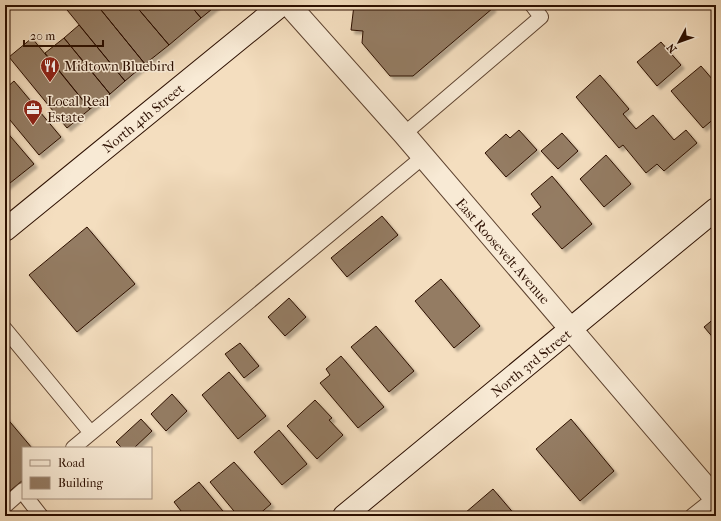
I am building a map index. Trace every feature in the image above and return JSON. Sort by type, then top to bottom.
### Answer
[{"type":"main road","name":"North 4th Street","points":[[5,230],[281,5]]},
{"type":"main road","name":"East Roosevelt Avenue","points":[[289,5],[404,134],[716,498]]},
{"type":"main road","name":"North 3rd Street","points":[[344,516],[716,210]]},
{"type":"lane","points":[[404,134],[541,16],[532,5]]},
{"type":"lane","points":[[74,447],[423,157]]},
{"type":"lane","points":[[5,329],[91,433]]},
{"type":"lane","points":[[5,506],[22,494]]},
{"type":"lane","points":[[692,516],[716,498]]},
{"type":"lane","points":[[28,499],[41,516]]},
{"type":"building","points":[[63,5],[97,5],[145,64],[125,81]]},
{"type":"building","points":[[97,5],[135,5],[169,45],[145,64]]},
{"type":"building","points":[[135,5],[190,5],[201,18],[169,45]]},
{"type":"building","points":[[190,5],[217,5],[201,18]]},
{"type":"building","points":[[354,5],[490,5],[493,8],[413,76],[390,76],[362,43],[363,31],[351,30]]},
{"type":"building","points":[[79,25],[125,81],[110,94],[64,38]]},
{"type":"building","name":"Midtown Bluebird","points":[[32,38],[90,109],[67,128],[9,57]]},
{"type":"building","points":[[64,38],[110,94],[90,109],[45,53]]},
{"type":"building","points":[[661,42],[681,65],[657,86],[637,62]]},
{"type":"building","points":[[701,66],[713,80],[716,77],[716,117],[703,128],[671,91]]},
{"type":"building","points":[[600,75],[629,109],[623,114],[636,129],[653,115],[674,140],[686,130],[697,143],[664,171],[657,164],[646,173],[623,145],[619,148],[576,97]]},
{"type":"building","name":"Local Real Estate","points":[[14,81],[61,137],[39,155],[5,114],[5,89]]},
{"type":"building","points":[[5,130],[34,164],[5,187]]},
{"type":"building","points":[[519,130],[537,150],[506,177],[485,153],[506,134],[510,138]]},
{"type":"building","points":[[562,133],[578,151],[558,169],[541,151]]},
{"type":"building","points":[[606,155],[631,184],[604,207],[580,179]]},
{"type":"building","points":[[552,176],[592,224],[562,249],[532,214],[541,207],[531,194]]},
{"type":"building","points":[[382,216],[398,235],[347,277],[331,258]]},
{"type":"building","points":[[87,227],[135,284],[77,332],[29,275]]},
{"type":"building","points":[[441,279],[480,326],[454,348],[415,301]]},
{"type":"building","points":[[289,298],[306,317],[285,336],[268,317]]},
{"type":"building","points":[[716,317],[716,341],[704,327]]},
{"type":"building","points":[[376,326],[414,371],[389,392],[351,347]]},
{"type":"building","points":[[240,343],[259,366],[244,378],[225,354]]},
{"type":"building","points":[[341,356],[384,407],[358,428],[320,383],[330,375],[326,369]]},
{"type":"building","points":[[229,372],[266,416],[238,439],[202,395]]},
{"type":"building","points":[[172,394],[187,411],[166,431],[151,414]]},
{"type":"building","points":[[315,400],[332,418],[329,420],[343,435],[317,459],[287,426]]},
{"type":"building","points":[[5,416],[31,447],[22,447],[22,481],[5,495]]},
{"type":"building","points":[[141,419],[152,431],[135,447],[121,447],[116,442]]},
{"type":"building","points":[[571,419],[614,471],[580,501],[536,449]]},
{"type":"building","points":[[279,430],[307,464],[282,485],[254,452]]},
{"type":"building","points":[[234,462],[271,504],[257,516],[238,516],[210,482]]},
{"type":"building","points":[[199,482],[227,516],[185,516],[174,502]]},
{"type":"building","points":[[493,489],[516,516],[468,516],[465,513]]},
{"type":"place","name":"Midtown Bluebird","points":[[50,83]]},
{"type":"place","name":"Local Real Estate","points":[[33,126]]}]
